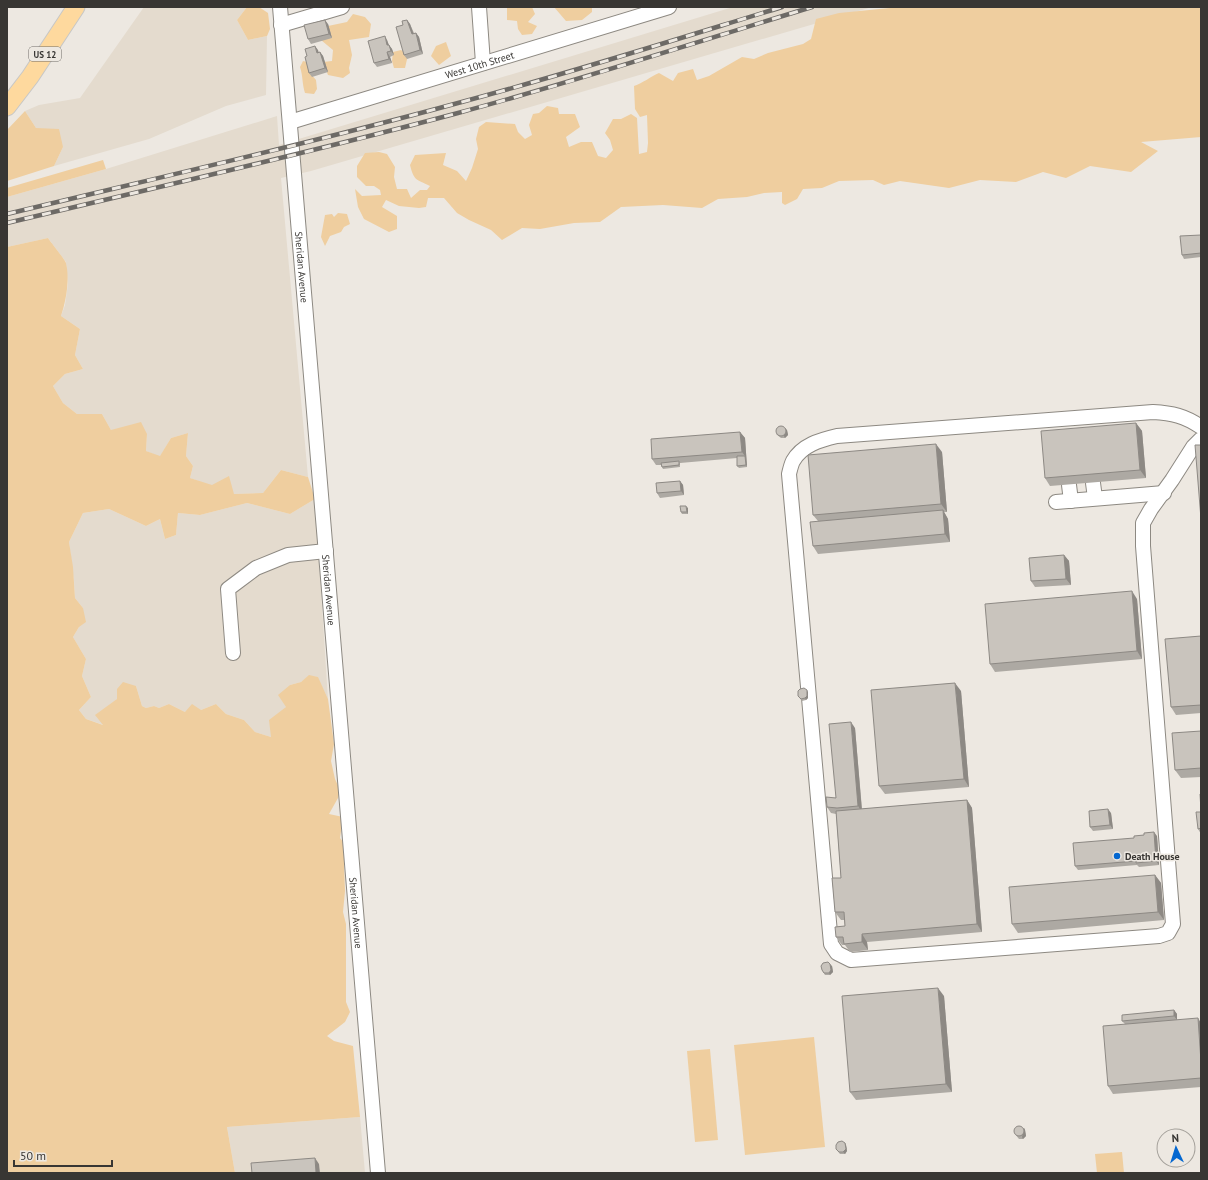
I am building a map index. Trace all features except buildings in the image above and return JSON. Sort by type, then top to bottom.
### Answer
[{"type":"main road","name":"US 12","points":[[10,104],[30,77],[76,7]]},
{"type":"street","name":"Sheridan Avenue","points":[[280,7],[378,1173]]},
{"type":"street","points":[[281,25],[342,7]]},
{"type":"street","points":[[479,7],[483,63]]},
{"type":"street","name":"West 10th Street","points":[[290,122],[669,7]]},
{"type":"street","points":[[1201,427],[1189,419],[1170,413],[1153,412],[837,436],[819,440],[804,449],[793,461],[789,474],[830,936],[831,944],[837,953],[850,960],[1159,936],[1168,933],[1173,924],[1143,546],[1143,523],[1193,447],[1201,440]]},
{"type":"street","points":[[1093,483],[1094,498]]},
{"type":"street","points":[[1069,484],[1071,501]]},
{"type":"street","points":[[1056,502],[1164,493]]},
{"type":"street","points":[[233,653],[228,589],[256,568],[288,555],[326,551]]},
{"type":"shaded area","points":[[144,7],[247,7],[237,20],[248,40],[267,36],[266,95],[226,106],[149,139],[54,166],[63,147],[36,128],[25,111],[39,105],[80,98]]},
{"type":"shaded area","points":[[247,7],[259,7],[268,13],[270,29],[267,36],[248,40],[237,20]]},
{"type":"shaded area","points":[[505,7],[532,7],[535,14],[528,22],[537,26],[532,34],[522,35],[518,29],[517,21],[507,20],[507,8]]},
{"type":"shaded area","points":[[554,7],[592,7],[592,12],[582,20],[566,21]]},
{"type":"shaded area","points":[[733,7],[872,7],[311,171],[281,178],[308,477],[281,470],[263,493],[234,494],[190,478],[193,466],[186,456],[188,433],[171,438],[160,457],[146,451],[147,434],[111,430],[102,414],[77,414],[63,403],[53,386],[65,374],[83,369],[75,355],[80,329],[61,316],[65,305],[68,284],[66,262],[48,238],[7,247],[7,197],[106,169],[277,116],[279,145]]},
{"type":"shaded area","points":[[900,7],[1201,7],[1201,137],[1141,142],[1158,151],[1131,172],[1090,166],[1066,178],[1043,172],[1016,182],[980,180],[949,188],[900,181],[884,185],[873,180],[839,181],[822,188],[803,189],[797,199],[785,205],[782,203],[782,192],[718,199],[702,208],[663,205],[621,207],[600,222],[574,223],[540,229],[522,228],[502,240],[491,230],[457,213],[444,198],[428,198],[426,207],[419,208],[399,206],[386,200],[382,207],[397,216],[397,229],[389,232],[364,219],[358,207],[355,189],[362,196],[381,195],[380,190],[374,186],[366,186],[357,177],[357,166],[365,153],[379,152],[387,154],[395,167],[394,177],[397,189],[407,189],[411,198],[420,190],[427,190],[430,186],[414,177],[410,165],[415,155],[446,153],[443,165],[457,171],[466,181],[478,149],[476,139],[479,127],[486,122],[515,124],[518,132],[525,139],[532,135],[529,125],[533,114],[539,113],[547,106],[558,108],[559,114],[575,114],[580,127],[566,137],[569,147],[581,142],[592,142],[598,156],[606,158],[613,150],[610,140],[605,133],[613,119],[621,119],[631,114],[637,118],[639,154],[647,152],[647,115],[640,117],[635,109],[634,86],[659,73],[673,81],[678,73],[693,69],[697,80],[709,76],[742,57],[754,59],[768,53],[803,44],[811,39],[816,19],[839,13]]},
{"type":"shaded area","points":[[353,14],[365,17],[371,24],[369,37],[349,40],[352,55],[349,68],[350,73],[343,78],[328,75],[323,62],[332,61],[333,50],[321,40],[328,26],[347,22]]},
{"type":"shaded area","points":[[446,42],[451,56],[439,65],[431,56],[436,46]]},
{"type":"shaded area","points":[[401,50],[408,55],[405,68],[394,68],[392,61],[393,52]]},
{"type":"shaded area","points":[[303,61],[311,63],[310,73],[316,80],[317,89],[314,94],[305,93],[300,67]]},
{"type":"shaded area","points":[[25,111],[36,128],[59,129],[63,147],[54,166],[7,181],[7,130]]},
{"type":"shaded area","points":[[103,160],[106,169],[7,197],[7,188]]},
{"type":"shaded area","points":[[338,213],[347,214],[350,224],[344,227],[341,232],[330,236],[325,246],[321,237],[325,215],[332,214],[334,217]]},
{"type":"shaded area","points":[[48,238],[66,263],[68,276],[67,290],[61,316],[80,329],[75,355],[83,369],[65,374],[53,386],[63,403],[77,414],[102,414],[111,430],[141,422],[147,434],[146,451],[160,456],[171,438],[188,433],[186,456],[193,466],[190,478],[212,485],[229,476],[234,494],[263,493],[281,470],[308,477],[315,499],[290,514],[247,503],[200,515],[178,513],[176,535],[165,539],[160,519],[146,526],[109,509],[83,513],[69,542],[73,567],[75,598],[83,608],[86,622],[79,627],[73,637],[86,659],[82,676],[91,697],[79,710],[86,719],[103,725],[95,715],[117,699],[117,689],[123,682],[136,686],[142,706],[146,708],[154,706],[159,708],[169,704],[185,712],[192,704],[201,710],[216,704],[226,714],[244,720],[255,732],[271,737],[269,720],[286,707],[278,695],[290,685],[301,682],[309,675],[318,677],[328,699],[334,744],[331,761],[335,779],[340,790],[338,798],[329,814],[343,817],[340,838],[347,847],[344,865],[345,891],[343,912],[346,924],[346,1002],[350,1012],[345,1022],[327,1036],[334,1041],[353,1046],[360,1117],[227,1127],[235,1173],[7,1173],[7,247]]},
{"type":"shaded area","points":[[315,499],[328,699],[317,677],[309,676],[301,682],[290,685],[286,707],[271,737],[255,732],[244,720],[226,714],[216,704],[201,710],[185,712],[169,704],[159,708],[154,706],[146,708],[142,706],[136,686],[117,699],[104,725],[86,719],[79,710],[91,697],[82,676],[86,659],[73,637],[79,627],[83,608],[75,598],[69,542],[83,513],[109,509],[146,526],[160,519],[165,539],[176,535],[178,513],[200,515],[247,503],[290,514]]},
{"type":"shaded area","points":[[814,1037],[825,1147],[745,1155],[734,1045]]},
{"type":"shaded area","points":[[710,1049],[718,1140],[695,1142],[687,1051]]},
{"type":"shaded area","points":[[360,1117],[365,1173],[235,1173],[227,1127]]},
{"type":"shaded area","points":[[1122,1152],[1124,1173],[1097,1173],[1095,1154]]},
{"type":"railway","points":[[7,214],[402,118],[580,69],[782,7]]},
{"type":"railway","points":[[7,223],[290,156],[503,101],[812,7]]},
{"type":"place","name":"Death House","points":[[1117,856]]}]
